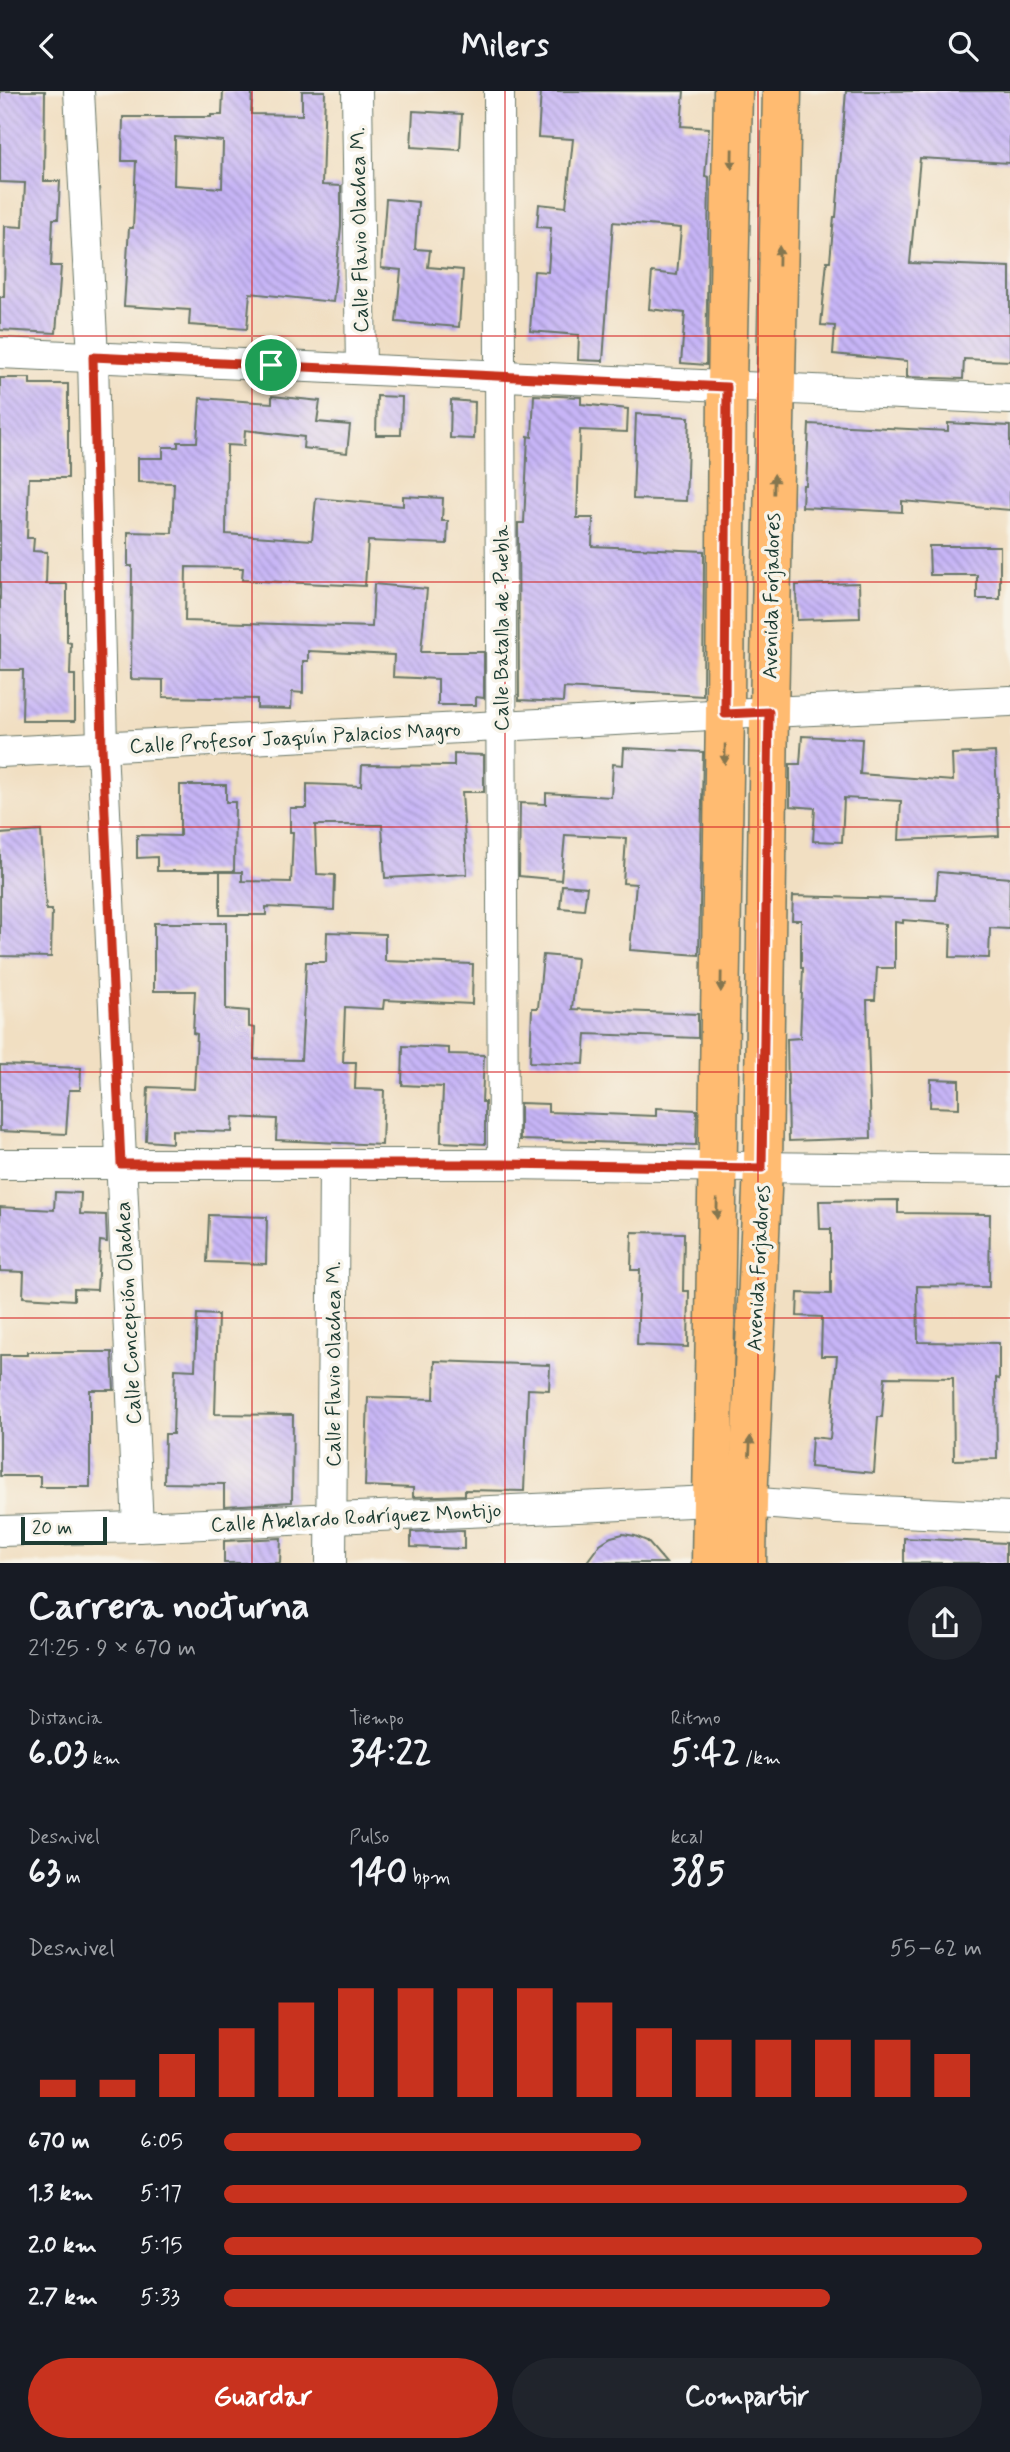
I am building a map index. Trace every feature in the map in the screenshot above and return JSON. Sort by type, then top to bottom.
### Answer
[{"type":"main road","name":"Avenida Forjadores","points":[[733,91],[718,1167],[730,1501],[747,1563]]},
{"type":"main road","name":"Avenida Forjadores","points":[[711,1563],[730,1501],[762,1168],[782,91]]},
{"type":"street","name":"Calle Concepción Olachea","points":[[79,91],[93,357],[102,747],[138,1527]]},
{"type":"street","name":"Calle Flavio Olachea M.","points":[[357,91],[360,369]]},
{"type":"street","name":"Calle Batalla de Puebla","points":[[499,91],[503,1164]]},
{"type":"street","points":[[0,353],[1010,399]]},
{"type":"street","name":"Calle Profesor Joaquín Palacios Magro","points":[[0,752],[1010,701]]},
{"type":"street","points":[[0,1164],[503,1164],[1010,1170]]},
{"type":"street","name":"Calle Flavio Olachea M.","points":[[331,1563],[334,1164]]},
{"type":"street","name":"Calle Abelardo Rodríguez Montijo","points":[[0,1531],[730,1501],[1010,1517]]},
{"type":"building","points":[[0,91],[45,91],[44,181],[60,181],[58,219],[53,219],[51,266],[61,266],[56,333],[0,330],[0,297],[4,297],[5,226],[23,227],[25,183],[0,182]]},
{"type":"building","points":[[223,91],[252,91],[251,114],[302,115],[302,91],[325,91],[322,185],[341,186],[341,227],[333,302],[250,293],[247,329],[189,325],[190,310],[124,306],[129,228],[133,228],[136,161],[122,161],[123,117],[222,115]],"holes":[[[175,137],[223,141],[222,188],[174,185]]]},
{"type":"building","points":[[541,91],[684,91],[681,126],[709,128],[705,176],[709,177],[706,365],[681,363],[685,313],[649,309],[652,272],[677,275],[681,228],[613,222],[603,361],[578,360],[579,335],[530,331],[534,271],[548,272],[551,228],[537,227],[539,204],[566,207],[573,139],[538,137]]},
{"type":"building","points":[[846,91],[1010,91],[1010,163],[920,158],[910,263],[1010,267],[1010,361],[964,359],[963,379],[907,377],[907,361],[833,354],[835,326],[821,325],[827,261],[830,261],[836,217]]},
{"type":"building","points":[[413,111],[462,114],[460,150],[411,147]]},
{"type":"building","points":[[386,199],[418,202],[415,249],[430,250],[428,267],[463,270],[459,327],[396,322],[401,270],[381,268]]},
{"type":"building","points":[[0,378],[30,378],[30,384],[68,384],[68,478],[29,478],[27,538],[34,538],[33,551],[47,552],[46,584],[67,584],[67,642],[71,643],[70,675],[75,675],[75,721],[22,721],[23,670],[0,670]]},
{"type":"building","points":[[534,395],[581,397],[581,404],[628,409],[627,432],[580,430],[577,518],[593,518],[592,546],[704,551],[703,696],[564,688],[563,702],[519,700],[518,523],[524,523],[528,436],[532,437]]},
{"type":"building","points":[[272,396],[320,401],[317,422],[350,425],[347,453],[303,448],[304,437],[245,430],[244,446],[227,445],[226,534],[312,540],[316,498],[403,506],[403,496],[443,498],[442,521],[448,521],[447,544],[368,541],[365,586],[242,580],[243,568],[186,567],[185,621],[372,627],[374,584],[427,589],[421,652],[484,652],[484,698],[476,697],[476,705],[438,705],[438,679],[393,677],[394,655],[308,651],[308,661],[303,661],[303,693],[292,692],[291,709],[257,708],[257,699],[163,697],[163,680],[131,679],[132,566],[128,566],[128,532],[172,533],[174,483],[138,482],[138,458],[163,458],[163,447],[178,447],[178,442],[197,442],[200,398],[272,403]]},
{"type":"building","points":[[377,396],[402,397],[401,435],[376,435]]},
{"type":"building","points":[[451,400],[475,402],[474,439],[450,438]]},
{"type":"building","points":[[636,414],[689,417],[686,501],[633,499]]},
{"type":"building","points":[[948,423],[1010,426],[1010,510],[902,501],[902,512],[802,507],[803,485],[806,485],[809,424],[948,431]]},
{"type":"building","points":[[929,546],[1000,546],[1000,599],[977,599],[977,575],[930,575]]},
{"type":"building","points":[[859,583],[860,618],[797,620],[796,585]]},
{"type":"building","points":[[802,736],[862,739],[860,774],[953,781],[952,754],[995,752],[999,836],[899,840],[901,801],[844,798],[842,842],[813,841],[815,808],[790,806],[790,764],[800,764]]},
{"type":"building","points":[[624,748],[703,752],[699,955],[630,950],[636,884],[623,883],[626,838],[565,835],[561,880],[519,876],[520,803],[546,804],[546,793],[611,797],[613,764],[623,765]]},
{"type":"building","points":[[454,754],[484,755],[484,792],[462,792],[467,874],[385,878],[382,825],[315,825],[317,874],[335,875],[334,910],[266,907],[266,915],[220,915],[220,872],[242,872],[242,881],[291,882],[293,832],[290,832],[290,808],[307,808],[307,784],[361,786],[362,765],[454,766]]},
{"type":"building","points":[[180,785],[226,785],[226,802],[235,802],[234,871],[157,871],[157,857],[137,858],[137,835],[180,836]]},
{"type":"building","points":[[41,831],[46,910],[52,910],[51,957],[0,956],[0,834]]},
{"type":"building","points":[[938,872],[1010,878],[1009,929],[990,928],[989,958],[950,957],[951,924],[903,920],[903,923],[895,922],[895,968],[877,968],[875,1000],[867,1000],[871,1138],[789,1141],[787,1039],[800,1038],[803,968],[801,920],[792,920],[793,896],[936,900]]},
{"type":"building","points":[[562,885],[587,887],[584,910],[560,908]]},
{"type":"building","points":[[154,923],[226,923],[226,1009],[249,1011],[249,1027],[255,1028],[254,1059],[301,1060],[306,962],[326,962],[327,932],[385,934],[385,961],[473,964],[472,1004],[384,1000],[383,1009],[345,1007],[343,1062],[356,1062],[355,1089],[384,1090],[382,1145],[276,1140],[277,1119],[233,1117],[232,1132],[172,1130],[172,1143],[146,1141],[148,1087],[194,1089],[197,1034],[193,1033],[195,991],[154,991]]},
{"type":"building","points":[[543,955],[577,958],[572,1009],[698,1014],[698,1038],[586,1034],[584,1064],[530,1062],[532,1008],[538,1008]]},
{"type":"building","points":[[403,1046],[449,1048],[449,1054],[484,1055],[482,1102],[485,1102],[485,1144],[441,1142],[443,1087],[402,1085]]},
{"type":"building","points":[[0,1065],[81,1068],[80,1090],[69,1090],[66,1134],[0,1131]]},
{"type":"building","points":[[931,1079],[959,1080],[959,1108],[930,1107]]},
{"type":"building","points":[[520,1103],[548,1104],[548,1112],[656,1116],[656,1108],[697,1110],[696,1145],[520,1140]]},
{"type":"building","points":[[55,1192],[81,1193],[80,1214],[106,1215],[107,1242],[100,1241],[97,1290],[74,1289],[74,1300],[23,1297],[24,1272],[0,1271],[0,1207],[54,1210]]},
{"type":"building","points":[[898,1200],[898,1213],[990,1214],[989,1287],[917,1286],[918,1342],[999,1343],[999,1379],[996,1378],[997,1459],[954,1460],[953,1378],[885,1377],[882,1417],[878,1417],[874,1473],[810,1467],[812,1437],[830,1439],[837,1356],[821,1356],[822,1317],[797,1316],[798,1293],[831,1294],[831,1229],[820,1229],[819,1201]]},
{"type":"building","points":[[209,1215],[267,1217],[266,1264],[207,1262]]},
{"type":"building","points":[[632,1232],[684,1233],[683,1291],[689,1291],[688,1347],[637,1345],[640,1270],[631,1270]]},
{"type":"building","points":[[197,1314],[218,1315],[215,1414],[293,1415],[292,1502],[224,1506],[224,1484],[164,1483],[165,1434],[173,1434],[175,1369],[195,1370]]},
{"type":"building","points":[[27,1352],[112,1352],[114,1390],[90,1390],[90,1487],[40,1487],[40,1476],[0,1476],[0,1355],[27,1355]]},
{"type":"building","points":[[435,1361],[550,1365],[549,1390],[528,1389],[524,1491],[465,1490],[465,1495],[413,1497],[413,1488],[365,1486],[368,1397],[434,1399]]},
{"type":"building","points":[[464,1530],[464,1549],[411,1547],[411,1532]]},
{"type":"building","points":[[623,1534],[647,1541],[666,1563],[586,1563],[600,1544]]},
{"type":"building","points":[[281,1538],[280,1563],[224,1563],[224,1541]]},
{"type":"building","points":[[904,1538],[1006,1543],[1006,1563],[904,1563]]},
{"type":"route","points":[[93,357],[271,365],[727,387],[725,714],[769,712],[762,1168],[503,1164],[121,1164],[102,747],[93,357]]}]
